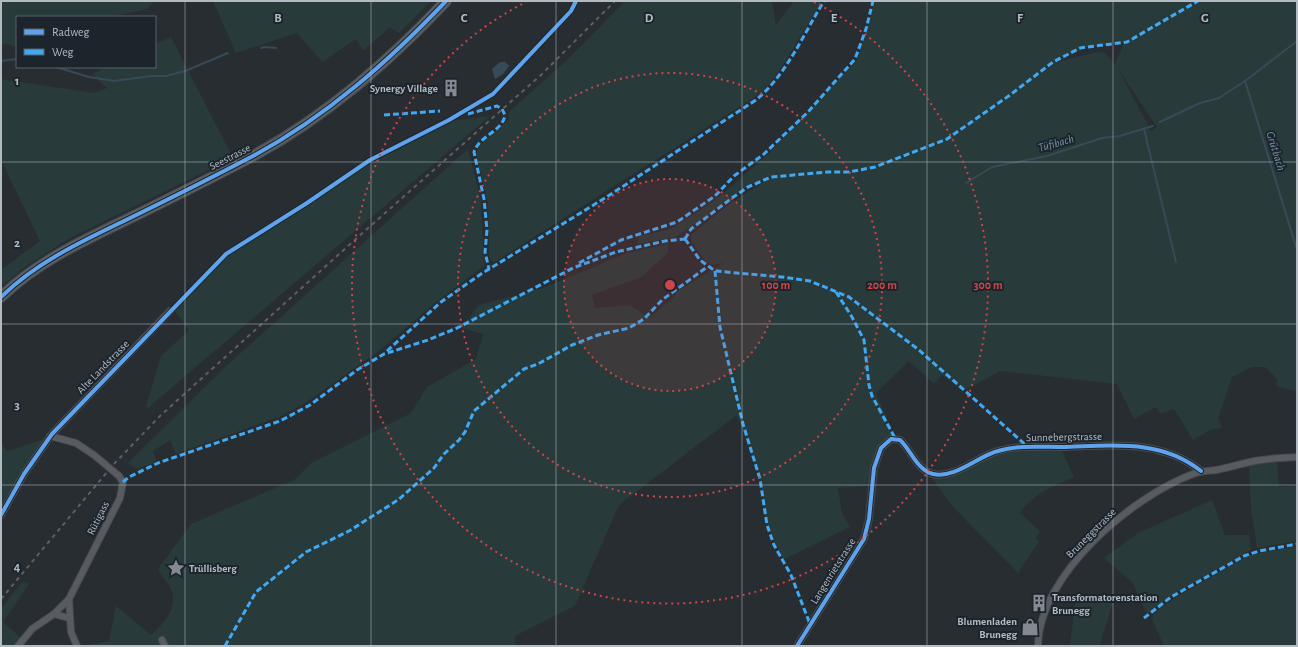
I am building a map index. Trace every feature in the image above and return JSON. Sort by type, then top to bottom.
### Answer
[{"type":"main road","name":"Seestrasse","points":[[1,297],[18,282],[61,253],[249,158],[303,125],[370,76],[414,35],[446,1]]},
{"type":"street","name":"Alte Landstrasse","points":[[1,516],[21,480],[50,436],[170,311]]},
{"type":"street","name":"Rütigass","points":[[50,436],[76,443],[94,455],[119,476],[123,482],[120,498],[69,599],[71,632],[77,646]]},
{"type":"street","name":"Sunnebergstrasse","points":[[895,438],[901,441],[926,472],[936,474],[949,473],[989,454],[1010,448],[1119,445],[1162,450],[1186,460],[1201,471]]},
{"type":"street","name":"Langenrietstrasse","points":[[797,646],[864,539],[868,524],[872,478],[877,458],[884,444],[895,438]]},
{"type":"street","points":[[1201,471],[1216,470],[1260,460],[1297,457]]},
{"type":"street","name":"Bruneggstrasse","points":[[1038,646],[1041,622],[1048,602],[1056,587],[1083,553],[1109,526],[1136,504],[1172,483],[1201,471]]},
{"type":"street","points":[[18,646],[32,629],[54,614],[69,599]]},
{"type":"street","points":[[54,614],[69,618]]},
{"type":"shaded area","points":[[1,1],[155,1],[147,9],[115,16],[16,16],[16,47],[7,44],[1,45]]},
{"type":"shaded area","points":[[213,1],[431,1],[399,33],[390,27],[363,51],[356,39],[322,62],[297,33],[236,53]]},
{"type":"shaded area","points":[[625,1],[772,1],[776,25],[794,1],[822,1],[782,67],[763,92],[493,263],[489,257],[488,204],[476,154],[479,146],[508,120],[509,112],[567,60]]},
{"type":"shaded area","points":[[875,1],[1297,1],[1297,392],[1276,386],[1278,380],[1265,367],[1252,367],[1232,377],[1218,419],[1222,428],[1212,429],[1193,440],[1174,409],[1160,414],[1156,407],[1134,419],[1117,384],[1001,371],[963,391],[942,375],[934,384],[909,361],[876,393],[895,438],[884,444],[871,486],[838,488],[842,513],[850,527],[783,560],[767,525],[760,479],[737,415],[619,505],[575,606],[515,636],[515,646],[84,646],[109,641],[116,606],[151,635],[161,625],[172,607],[173,594],[158,569],[191,524],[294,480],[311,463],[411,413],[427,387],[476,359],[483,334],[461,328],[479,305],[543,288],[627,253],[668,244],[668,253],[641,277],[592,295],[595,308],[630,305],[649,318],[672,299],[678,291],[724,263],[712,265],[706,262],[691,241],[692,234],[732,202],[772,177],[748,186],[676,237],[637,244],[639,236],[671,229],[714,201],[766,156],[857,60]],"holes":[[[1124,43],[1115,64],[1104,52],[1092,53],[1057,62],[1087,47]],[[1118,69],[1157,127],[1151,131]]]},
{"type":"shaded area","points":[[171,37],[233,158],[68,239],[25,267],[1,287],[1,270],[40,241],[1,160],[1,79],[94,93],[107,88],[92,74],[105,68],[156,68],[156,44]]},
{"type":"shaded area","points":[[490,116],[148,408],[146,406],[161,356],[189,330],[174,310],[228,254],[378,157],[451,121]]},
{"type":"shaded area","points":[[468,149],[481,200],[484,266],[435,303],[379,351],[307,402],[279,417],[176,454],[170,440],[153,451],[157,462],[136,469],[128,463],[225,367]]},
{"type":"shaded area","points":[[44,439],[1,505],[1,442],[7,451]]},
{"type":"shaded area","points":[[1060,447],[1074,477],[1037,496],[1025,506],[1020,513],[1040,531],[1036,538],[1039,541],[1018,573],[954,508],[927,472],[944,474],[995,451]]},
{"type":"shaded area","points":[[1277,460],[1279,487],[1297,486],[1297,541],[1257,548],[1251,509],[1249,464]]},
{"type":"shaded area","points":[[1212,500],[1225,535],[1249,535],[1251,550],[1167,598],[1147,614],[1132,582],[1104,558],[1138,533]]},
{"type":"shaded area","points":[[1297,546],[1297,646],[1164,646],[1152,620],[1153,614],[1176,597],[1250,555]]},
{"type":"shaded area","points":[[25,582],[29,584],[3,622],[21,638],[15,646],[1,646],[1,609],[21,583]]},
{"type":"shaded area","points":[[1076,595],[1113,602],[1100,644],[1102,646],[1070,646]]},
{"type":"water","points":[[500,62],[505,62],[509,66],[503,74],[495,79],[492,69]]},
{"type":"waterway","name":"Tüfibach","points":[[1160,122],[1200,103],[1219,98],[1245,81],[1297,41]]},
{"type":"waterway","points":[[261,48],[276,48]]},
{"type":"waterway","points":[[59,68],[89,77],[114,81],[151,76],[166,76],[185,71],[228,53]]},
{"type":"waterway","points":[[1,61],[16,59]]},
{"type":"waterway","name":"Grütbach","points":[[1245,81],[1297,250]]},
{"type":"waterway","name":"Tüfibach","points":[[966,183],[992,167],[1047,156],[1102,138],[1120,136],[1153,126]]},
{"type":"waterway","points":[[1144,129],[1176,262]]},
{"type":"railway","points":[[1,599],[113,465],[160,416],[358,237],[541,75],[615,1]]},
{"type":"marked path","points":[[387,351],[441,302],[481,274],[605,198],[756,100],[767,90],[786,66],[824,1]]},
{"type":"marked path","points":[[579,263],[621,240],[677,222],[715,196],[734,176],[764,154],[808,112],[855,59],[866,29],[873,1]]},
{"type":"marked path","points":[[685,239],[691,229],[748,187],[771,177],[828,172],[849,172],[875,167],[947,139],[1010,95],[1053,62],[1080,48],[1127,42],[1198,1]]},
{"type":"marked path","points":[[468,114],[497,106],[502,109],[505,115],[503,121],[496,130],[481,142],[474,152],[484,199],[487,230],[485,252],[489,269]]},
{"type":"marked path","points":[[384,115],[440,111]]},
{"type":"marked path","points":[[685,239],[700,260],[715,271],[810,281],[849,297],[919,350],[1028,447]]},
{"type":"marked path","points":[[123,482],[129,477],[158,463],[280,421],[310,405],[357,370],[384,354],[428,340],[457,328],[573,268],[616,252],[665,241],[685,239]]},
{"type":"marked path","points":[[225,646],[256,592],[306,552],[349,531],[398,500],[434,468],[444,454],[459,440],[465,432],[474,411],[524,369],[538,364],[572,345],[598,335],[629,328],[644,319],[662,300],[707,267]]},
{"type":"marked path","points":[[715,271],[720,327],[743,424],[760,479],[767,525],[774,545],[791,575],[810,624]]},
{"type":"marked path","points":[[836,292],[852,317],[864,340],[869,385],[872,396],[895,438]]},
{"type":"marked path","points":[[1144,618],[1171,597],[1244,556],[1259,551],[1297,544]]},
{"type":"cycle path","points":[[1,297],[29,274],[59,254],[253,156],[306,123],[332,105],[379,66],[446,1]]},
{"type":"cycle path","points":[[1,515],[24,474],[52,434],[226,254],[307,203],[370,160],[449,120],[493,94],[571,11],[576,1]]},
{"type":"cycle path","points":[[797,646],[864,539],[869,519],[874,468],[881,448],[891,439],[900,440],[918,464],[927,472],[941,475],[958,470],[990,454],[1006,449],[1116,445],[1134,446],[1169,453],[1185,460],[1201,471]]},
{"type":"place","name":"Synergy Village","points":[[451,88]]},
{"type":"place","name":"Trüllisberg","points":[[176,568]]},
{"type":"place","name":"Transformatorenstation Brunegg","points":[[1039,603]]},
{"type":"place","name":"Blumenladen Brunegg","points":[[1030,627]]}]
